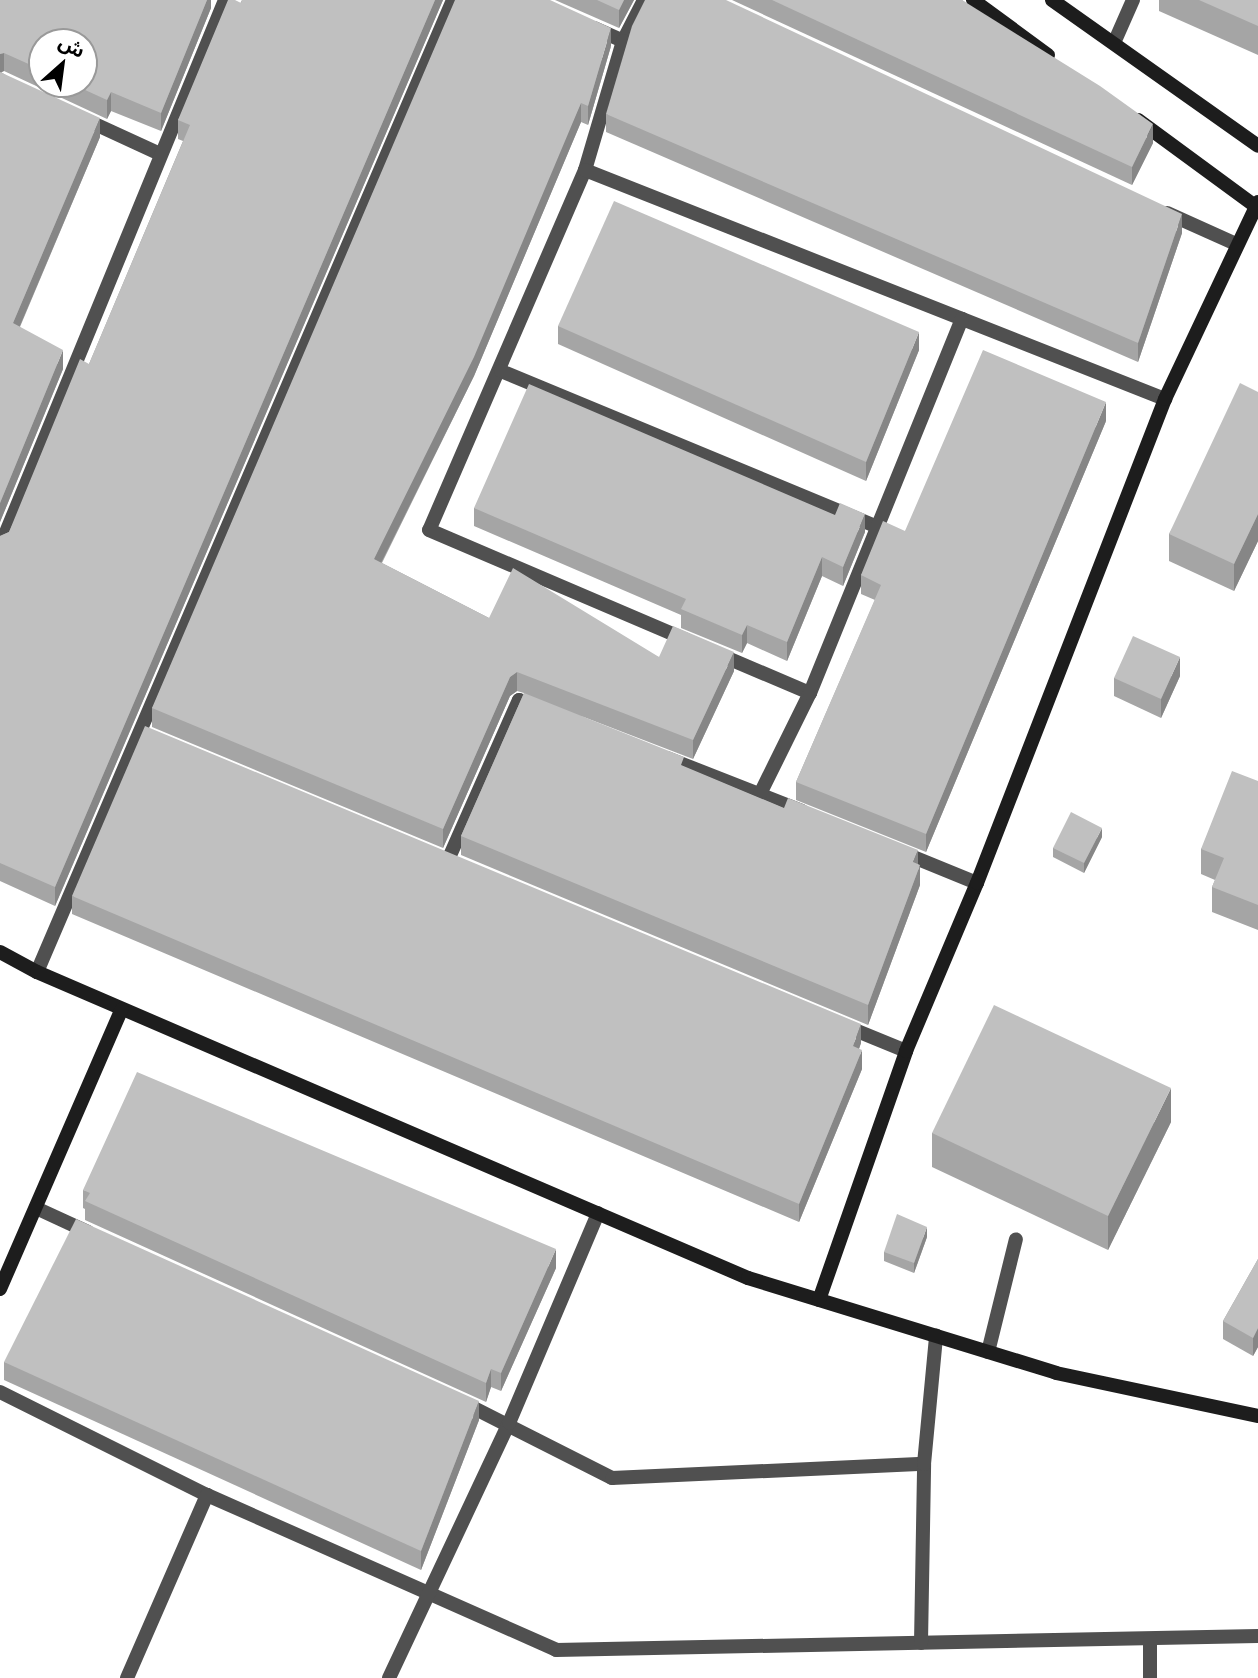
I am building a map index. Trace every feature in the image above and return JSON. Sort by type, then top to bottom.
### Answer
[{"type":"street","points":[[37,972],[146,735],[453,0]]},
{"type":"street","points":[[644,0],[623,41],[585,170],[501,371],[429,530],[810,693]]},
{"type":"street","points":[[972,0],[1060,64]]},
{"type":"street","points":[[1052,0],[1258,146]]},
{"type":"street","points":[[1114,43],[1133,0]]},
{"type":"street","points":[[0,547],[221,1]]},
{"type":"street","points":[[578,20],[623,41]]},
{"type":"street","points":[[819,1300],[906,1051],[977,883],[1164,399],[1236,244],[1257,206],[1125,111]]},
{"type":"street","points":[[74,114],[160,154]]},
{"type":"street","points":[[585,170],[1164,399]]},
{"type":"street","points":[[1148,204],[1236,244]]},
{"type":"street","points":[[760,794],[810,693],[880,528],[962,319]]},
{"type":"street","points":[[501,371],[880,528]]},
{"type":"street","points":[[448,860],[519,700],[557,715]]},
{"type":"street","points":[[646,750],[811,815]]},
{"type":"street","points":[[888,846],[977,883]]},
{"type":"street","points":[[0,952],[37,972],[748,1278],[1056,1373],[1258,1416]]},
{"type":"street","points":[[0,1289],[122,1009]]},
{"type":"street","points":[[829,1019],[906,1051]]},
{"type":"street","points":[[36,1208],[98,1236]]},
{"type":"street","points":[[389,1678],[509,1423],[598,1213]]},
{"type":"street","points":[[988,1352],[1016,1239]]},
{"type":"street","points":[[921,1643],[924,1464],[936,1336]]},
{"type":"street","points":[[0,1392],[207,1495],[556,1650],[1258,1636]]},
{"type":"street","points":[[446,1395],[509,1423],[612,1478],[924,1464]]},
{"type":"street","points":[[127,1678],[207,1495]]},
{"type":"street","points":[[1150,1639],[1150,1678]]},
{"type":"building","points":[[0,0],[207,0],[161,113],[111,92],[107,100],[98,96],[98,28],[28,28],[28,64],[4,53],[0,54]]},
{"type":"building","points":[[228,0],[241,3],[242,0],[435,0],[55,887],[0,863],[0,536],[9,532],[80,359],[89,364],[190,125],[178,120]]},
{"type":"building","points":[[455,0],[550,0],[611,28],[588,106],[581,103],[474,357],[374,559],[489,618],[513,568],[659,657],[673,626],[734,652],[693,740],[517,672],[510,677],[443,829],[152,708]]},
{"type":"building","points":[[597,0],[624,0],[619,10]]},
{"type":"building","points":[[645,0],[726,0],[1182,214],[1138,343],[606,114],[632,26]]},
{"type":"building","points":[[772,0],[962,0],[1100,86],[1153,124],[1132,167]]},
{"type":"building","points":[[1199,0],[1258,0],[1258,26]]},
{"type":"building","points":[[0,72],[28,85],[28,98],[57,98],[100,118],[13,323],[63,350],[0,503]]},
{"type":"building","points":[[614,201],[919,332],[866,462],[558,326]]},
{"type":"building","points":[[983,350],[1106,402],[926,834],[796,782],[881,585],[861,575],[883,521],[905,531]]},
{"type":"building","points":[[1240,383],[1258,392],[1258,514],[1234,564],[1169,534]]},
{"type":"building","points":[[529,384],[835,515],[840,503],[865,514],[843,567],[822,557],[787,642],[747,625],[742,635],[681,609],[686,599],[474,508]]},
{"type":"building","points":[[1133,636],[1180,657],[1161,699],[1114,678]]},
{"type":"building","points":[[524,693],[684,757],[681,765],[784,808],[788,798],[918,850],[913,862],[920,865],[868,1005],[461,836]]},
{"type":"building","points":[[145,726],[861,1024],[853,1046],[862,1050],[799,1204],[72,896]]},
{"type":"building","points":[[1232,771],[1258,781],[1258,905],[1212,887],[1224,858],[1201,849]]},
{"type":"building","points":[[1071,812],[1102,828],[1084,863],[1053,848]]},
{"type":"building","points":[[994,1005],[1171,1088],[1108,1216],[932,1133]]},
{"type":"building","points":[[137,1072],[556,1249],[501,1373],[491,1369],[486,1383],[85,1201],[90,1193],[83,1190]]},
{"type":"building","points":[[897,1214],[927,1227],[914,1263],[884,1252]]},
{"type":"building","points":[[76,1219],[479,1401],[421,1551],[4,1362]]},
{"type":"building","points":[[1258,1259],[1258,1328],[1253,1338],[1223,1321]]}]
